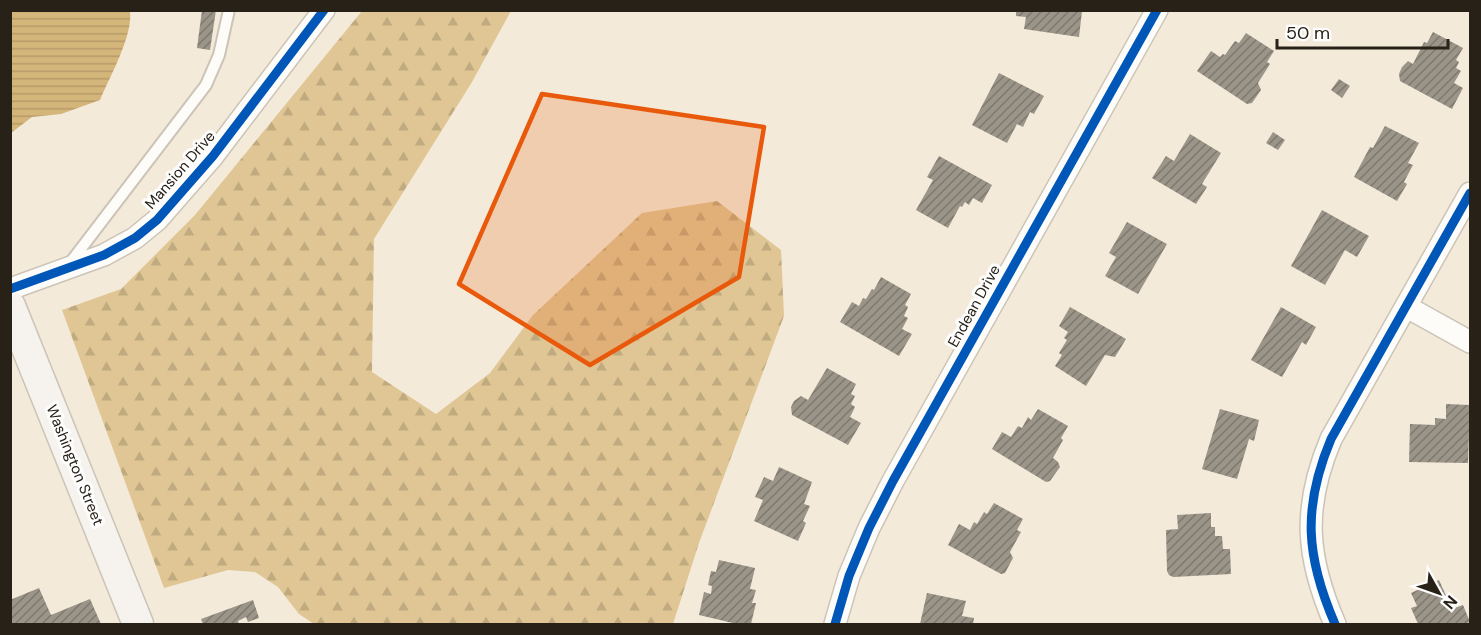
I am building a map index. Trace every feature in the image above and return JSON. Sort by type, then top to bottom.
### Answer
[{"type":"main road","name":"Washington Street","points":[[10,306],[138,624]]},
{"type":"street","name":"Mansion Drive","points":[[10,289],[104,255],[135,238],[157,220],[213,156],[324,10]]},
{"type":"street","name":"Endean Drive","points":[[835,624],[857,557],[893,481],[1157,10]]},
{"type":"street","points":[[1335,624],[1323,597],[1313,557],[1311,517],[1317,477],[1332,439],[1470,193]]},
{"type":"street","points":[[1407,307],[1470,342]]},
{"type":"lane","points":[[64,270],[206,85],[219,55],[229,10]]},
{"type":"highlighted area","points":[[542,94],[764,127],[739,277],[590,365],[459,284]]},
{"type":"green space","points":[[362,11],[511,11],[472,82],[374,239],[372,372],[436,414],[490,373],[533,315],[642,213],[717,201],[781,250],[784,316],[699,543],[673,624],[314,624],[299,614],[278,587],[255,572],[228,570],[164,588],[62,310],[121,289],[195,215]]},
{"type":"shaded area","points":[[11,10],[130,11],[124,44],[100,100],[61,114],[32,117],[11,133]]},
{"type":"building","points":[[202,10],[216,10],[210,50],[197,48]]},
{"type":"building","points":[[1016,10],[1082,11],[1079,37],[1024,29],[1026,17],[1016,16]]},
{"type":"building","points":[[1433,32],[1463,48],[1456,60],[1459,62],[1456,68],[1461,71],[1454,83],[1463,88],[1452,109],[1400,81],[1399,74],[1402,67],[1408,61],[1413,64],[1424,42],[1427,43]]},
{"type":"building","points":[[1246,33],[1274,51],[1267,62],[1270,64],[1258,83],[1261,90],[1252,103],[1247,104],[1197,71],[1211,51],[1220,57],[1225,55],[1235,41],[1239,43]]},
{"type":"building","points":[[999,73],[1044,96],[1034,114],[1030,112],[1023,127],[1017,124],[1007,143],[972,125]]},
{"type":"building","points":[[1339,79],[1350,86],[1342,98],[1331,90]]},
{"type":"building","points":[[1385,126],[1419,143],[1408,163],[1413,165],[1404,182],[1407,184],[1397,201],[1354,177],[1370,147],[1373,148]]},
{"type":"building","points":[[1273,132],[1285,140],[1278,150],[1266,143]]},
{"type":"building","points":[[1190,134],[1221,153],[1202,184],[1207,187],[1196,204],[1152,178],[1166,156],[1174,161]]},
{"type":"building","points":[[939,156],[992,185],[982,203],[973,198],[969,205],[965,202],[962,207],[960,206],[948,228],[916,210],[933,180],[927,177]]},
{"type":"building","points":[[1322,210],[1369,236],[1357,257],[1345,250],[1325,285],[1291,266]]},
{"type":"building","points":[[1127,222],[1167,244],[1138,294],[1105,276],[1116,257],[1109,253]]},
{"type":"building","points":[[881,277],[911,294],[905,305],[908,307],[904,316],[908,318],[902,329],[912,334],[899,356],[840,322],[852,302],[859,306],[863,298],[866,299],[872,289],[874,290]]},
{"type":"building","points":[[1070,307],[1126,339],[1115,357],[1105,355],[1086,386],[1055,366],[1062,355],[1059,353],[1067,340],[1064,338],[1068,332],[1059,326]]},
{"type":"building","points":[[1281,307],[1316,327],[1306,345],[1302,342],[1282,377],[1251,360]]},
{"type":"building","points":[[827,368],[856,384],[851,394],[855,396],[851,404],[855,407],[850,417],[861,423],[848,445],[792,415],[791,407],[794,401],[801,396],[808,400]]},
{"type":"building","points":[[1446,404],[1470,405],[1468,463],[1409,462],[1410,424],[1435,425],[1435,418],[1446,419]]},
{"type":"building","points":[[1038,409],[1068,426],[1053,458],[1060,467],[1050,481],[1046,482],[992,449],[1002,432],[1011,437],[1018,426],[1022,428],[1028,417],[1031,420]]},
{"type":"building","points":[[1220,409],[1259,420],[1254,441],[1249,439],[1237,479],[1202,469]]},
{"type":"building","points":[[779,467],[812,482],[804,504],[810,506],[803,521],[806,523],[798,541],[754,521],[763,500],[755,497],[764,477],[773,481]]},
{"type":"building","points":[[994,503],[1023,519],[1017,530],[1021,532],[1010,552],[1013,558],[1005,573],[1001,574],[948,545],[959,524],[970,530],[974,522],[977,524],[984,512],[987,514]]},
{"type":"building","points":[[1211,513],[1211,527],[1215,527],[1215,536],[1222,536],[1223,549],[1230,549],[1231,574],[1173,577],[1169,575],[1166,530],[1178,529],[1177,515]]},
{"type":"building","points":[[719,560],[755,568],[750,589],[756,590],[752,603],[756,603],[751,624],[737,624],[699,615],[704,592],[711,594],[712,586],[708,585],[711,571],[716,572]]},
{"type":"building","points":[[1439,580],[1452,609],[1463,605],[1470,622],[1418,624],[1411,608],[1417,606],[1411,593]]},
{"type":"building","points":[[39,588],[51,615],[90,599],[101,624],[10,624],[10,600]]},
{"type":"building","points":[[927,593],[966,601],[962,616],[974,618],[973,624],[920,624]]},
{"type":"building","points":[[253,600],[259,618],[248,622],[246,617],[238,621],[239,624],[203,624],[201,619]]},
{"type":"cycle path","points":[[10,289],[104,255],[135,238],[157,220],[213,156],[324,10]]},
{"type":"cycle path","points":[[835,624],[849,576],[869,528],[893,481],[1157,10]]},
{"type":"cycle path","points":[[1335,624],[1318,577],[1311,532],[1315,488],[1322,464],[1331,439],[1470,193]]}]
